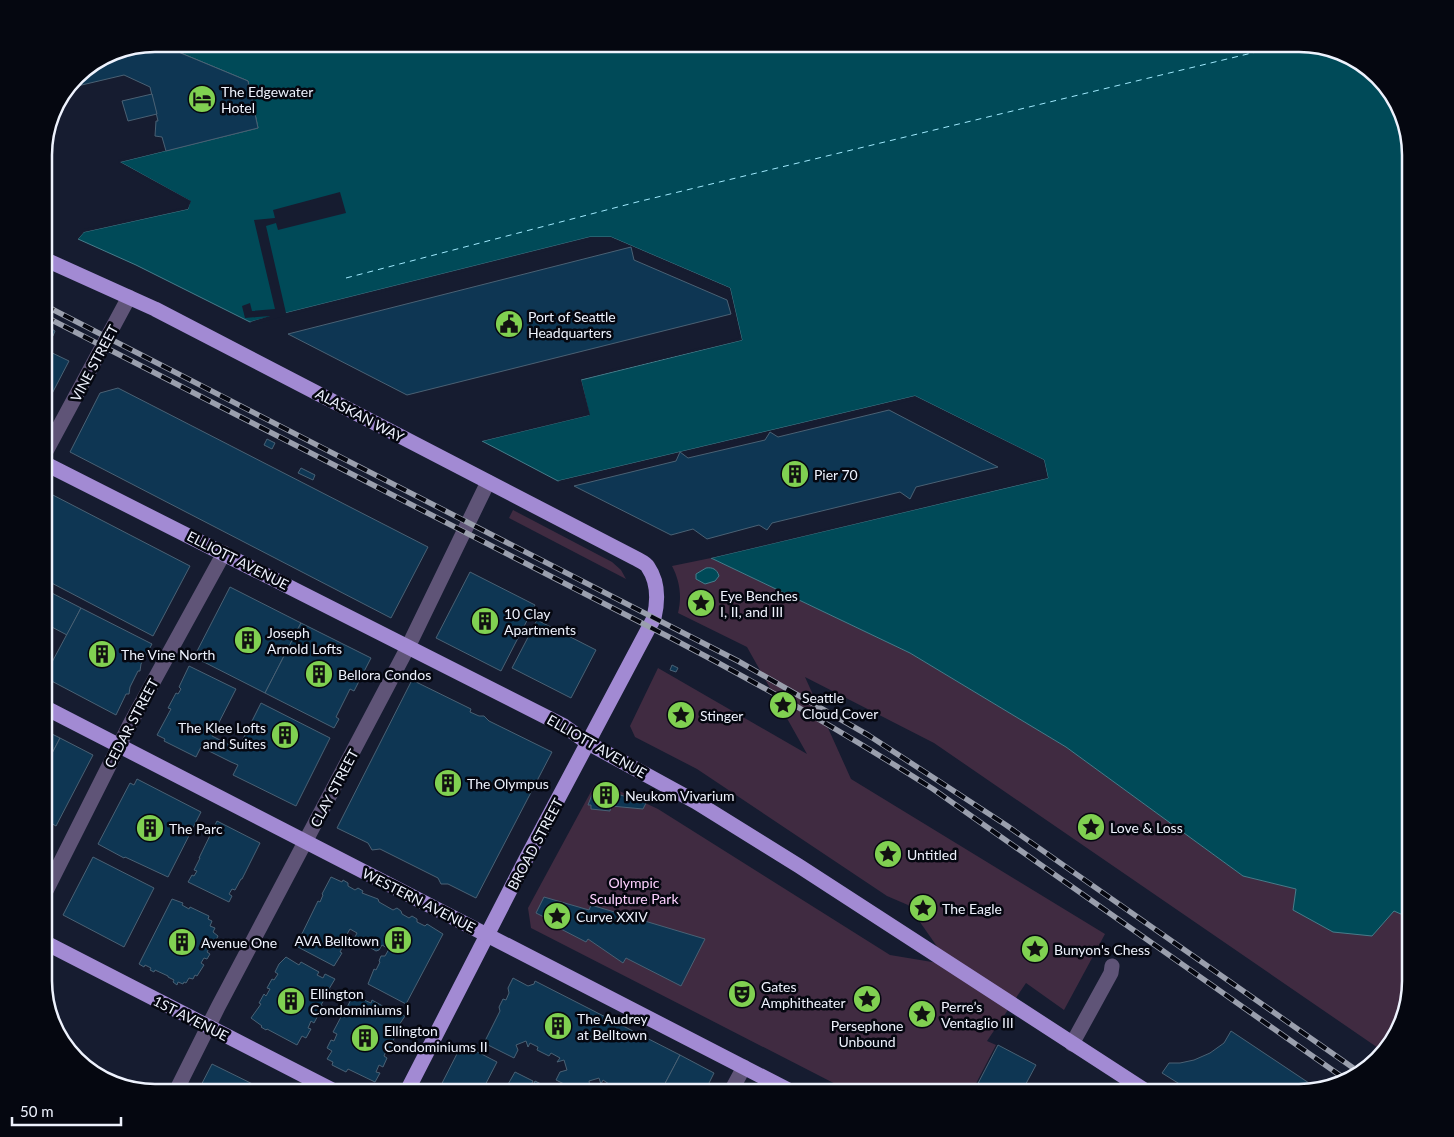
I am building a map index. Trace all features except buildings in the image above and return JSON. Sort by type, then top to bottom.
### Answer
[{"type":"main road","name":"ALASKAN WAY","points":[[53,263],[129,297],[258,362],[636,558],[648,566],[657,592]]},
{"type":"main road","name":"ELLIOTT AVENUE","points":[[53,468],[564,726],[588,743],[696,802],[816,877],[1134,1084]]},
{"type":"main road","name":"BROAD STREET","points":[[411,1084],[654,618],[657,592]]},
{"type":"main road","name":"WESTERN AVENUE","points":[[53,712],[777,1084]]},
{"type":"main road","name":"1ST AVENUE","points":[[53,947],[320,1084]]},
{"type":"street","name":"VINE STREET","points":[[53,438],[129,297]]},
{"type":"street","name":"CLAY STREET","points":[[180,1084],[208,1027],[408,647],[488,482]]},
{"type":"street","name":"CEDAR STREET","points":[[53,877],[169,651],[224,553]]},
{"type":"street","points":[[1072,1044],[1111,973],[1112,966]]},
{"type":"street","points":[[735,1084],[744,1067]]},
{"type":"green space","points":[[513,510],[612,562],[621,570],[626,579],[509,518]]},
{"type":"green space","name":"Olympic Sculpture Park","points":[[711,558],[910,653],[1066,747],[1243,876],[1296,889],[1372,936],[1394,911],[1402,914],[1401,995],[1388,1033],[1377,1047],[934,743],[805,677],[851,779],[1105,934],[1064,1010],[1026,983],[987,1041],[996,1045],[976,1084],[835,1084],[531,928],[528,908],[594,786],[602,783],[658,809],[890,955],[950,965],[908,905],[887,896],[697,769],[635,737],[630,726],[658,668],[807,754],[747,647],[678,613],[680,589],[672,566]]},
{"type":"shaded area","points":[[1298,52],[1318,54],[1350,66],[1371,83],[1388,104],[1400,136],[1402,156],[1402,914],[1394,911],[1372,936],[1333,932],[1293,910],[1296,889],[1243,876],[1066,747],[910,653],[711,558],[1048,478],[1044,460],[915,396],[558,481],[482,441],[589,415],[581,380],[742,340],[730,288],[611,237],[590,237],[250,322],[136,265],[78,239],[84,232],[188,209],[190,201],[120,162],[258,128],[248,81],[181,53]]},
{"type":"shaded area","points":[[706,568],[714,569],[719,576],[715,581],[705,584],[696,579],[696,574]]},
{"type":"pier","points":[[167,53],[178,53],[248,81],[258,128],[120,162],[191,201],[188,209],[84,232],[78,239],[75,238],[84,229],[186,207],[188,202],[119,164],[118,160],[255,126]]},
{"type":"pier","points":[[340,192],[346,213],[278,230],[276,223],[266,226],[286,313],[590,237],[611,237],[730,288],[742,340],[581,379],[590,415],[482,441],[480,440],[587,413],[578,380],[580,377],[739,338],[728,290],[611,240],[590,240],[253,324],[250,322],[270,316],[245,318],[242,306],[250,303],[252,311],[275,309],[254,220],[275,218],[273,210]]},
{"type":"pier","points":[[915,396],[1044,460],[1048,478],[711,558],[708,557],[1045,476],[1042,462],[915,399],[562,483],[558,481]]},
{"type":"ferry route","points":[[346,278],[637,202],[1256,52]]},
{"type":"railway","points":[[53,310],[738,661],[868,735],[1006,825],[1354,1068]]},
{"type":"railway","points":[[53,321],[738,673],[869,749],[933,789],[1341,1076]]},
{"type":"place","name":"The Edgewater Hotel","points":[[202,99]]},
{"type":"place","name":"Port of Seattle Headquarters","points":[[509,324]]},
{"type":"place","name":"Pier 70","points":[[795,474]]},
{"type":"place","name":"Eye Benches I, II, and III","points":[[701,603]]},
{"type":"place","name":"10 Clay Apartments","points":[[485,621]]},
{"type":"place","name":"Joseph Arnold Lofts","points":[[248,640]]},
{"type":"place","name":"The Vine North","points":[[102,654]]},
{"type":"place","name":"Bellora Condos","points":[[319,674]]},
{"type":"place","name":"Seattle Cloud Cover","points":[[783,705]]},
{"type":"place","name":"Stinger","points":[[681,715]]},
{"type":"place","name":"The Klee Lofts and Suites","points":[[285,735]]},
{"type":"place","name":"The Olympus","points":[[448,783]]},
{"type":"place","name":"Neukom Vivarium","points":[[606,795]]},
{"type":"place","name":"Love & Loss","points":[[1091,827]]},
{"type":"place","name":"The Parc","points":[[150,828]]},
{"type":"place","name":"Untitled","points":[[888,854]]},
{"type":"place","name":"The Eagle","points":[[923,908]]},
{"type":"place","name":"Curve XXIV","points":[[557,916]]},
{"type":"place","name":"AVA Belltown","points":[[398,940]]},
{"type":"place","name":"Avenue One","points":[[182,942]]},
{"type":"place","name":"Bunyon's Chess","points":[[1035,949]]},
{"type":"place","name":"Gates Amphitheater","points":[[742,994]]},
{"type":"place","name":"Persephone Unbound","points":[[867,999]]},
{"type":"place","name":"Ellington Condominiums I","points":[[291,1001]]},
{"type":"place","name":"Perre’s Ventaglio III","points":[[922,1014]]},
{"type":"place","name":"The Audrey at Belltown","points":[[558,1026]]},
{"type":"place","name":"Ellington Condominiums II","points":[[365,1038]]}]
